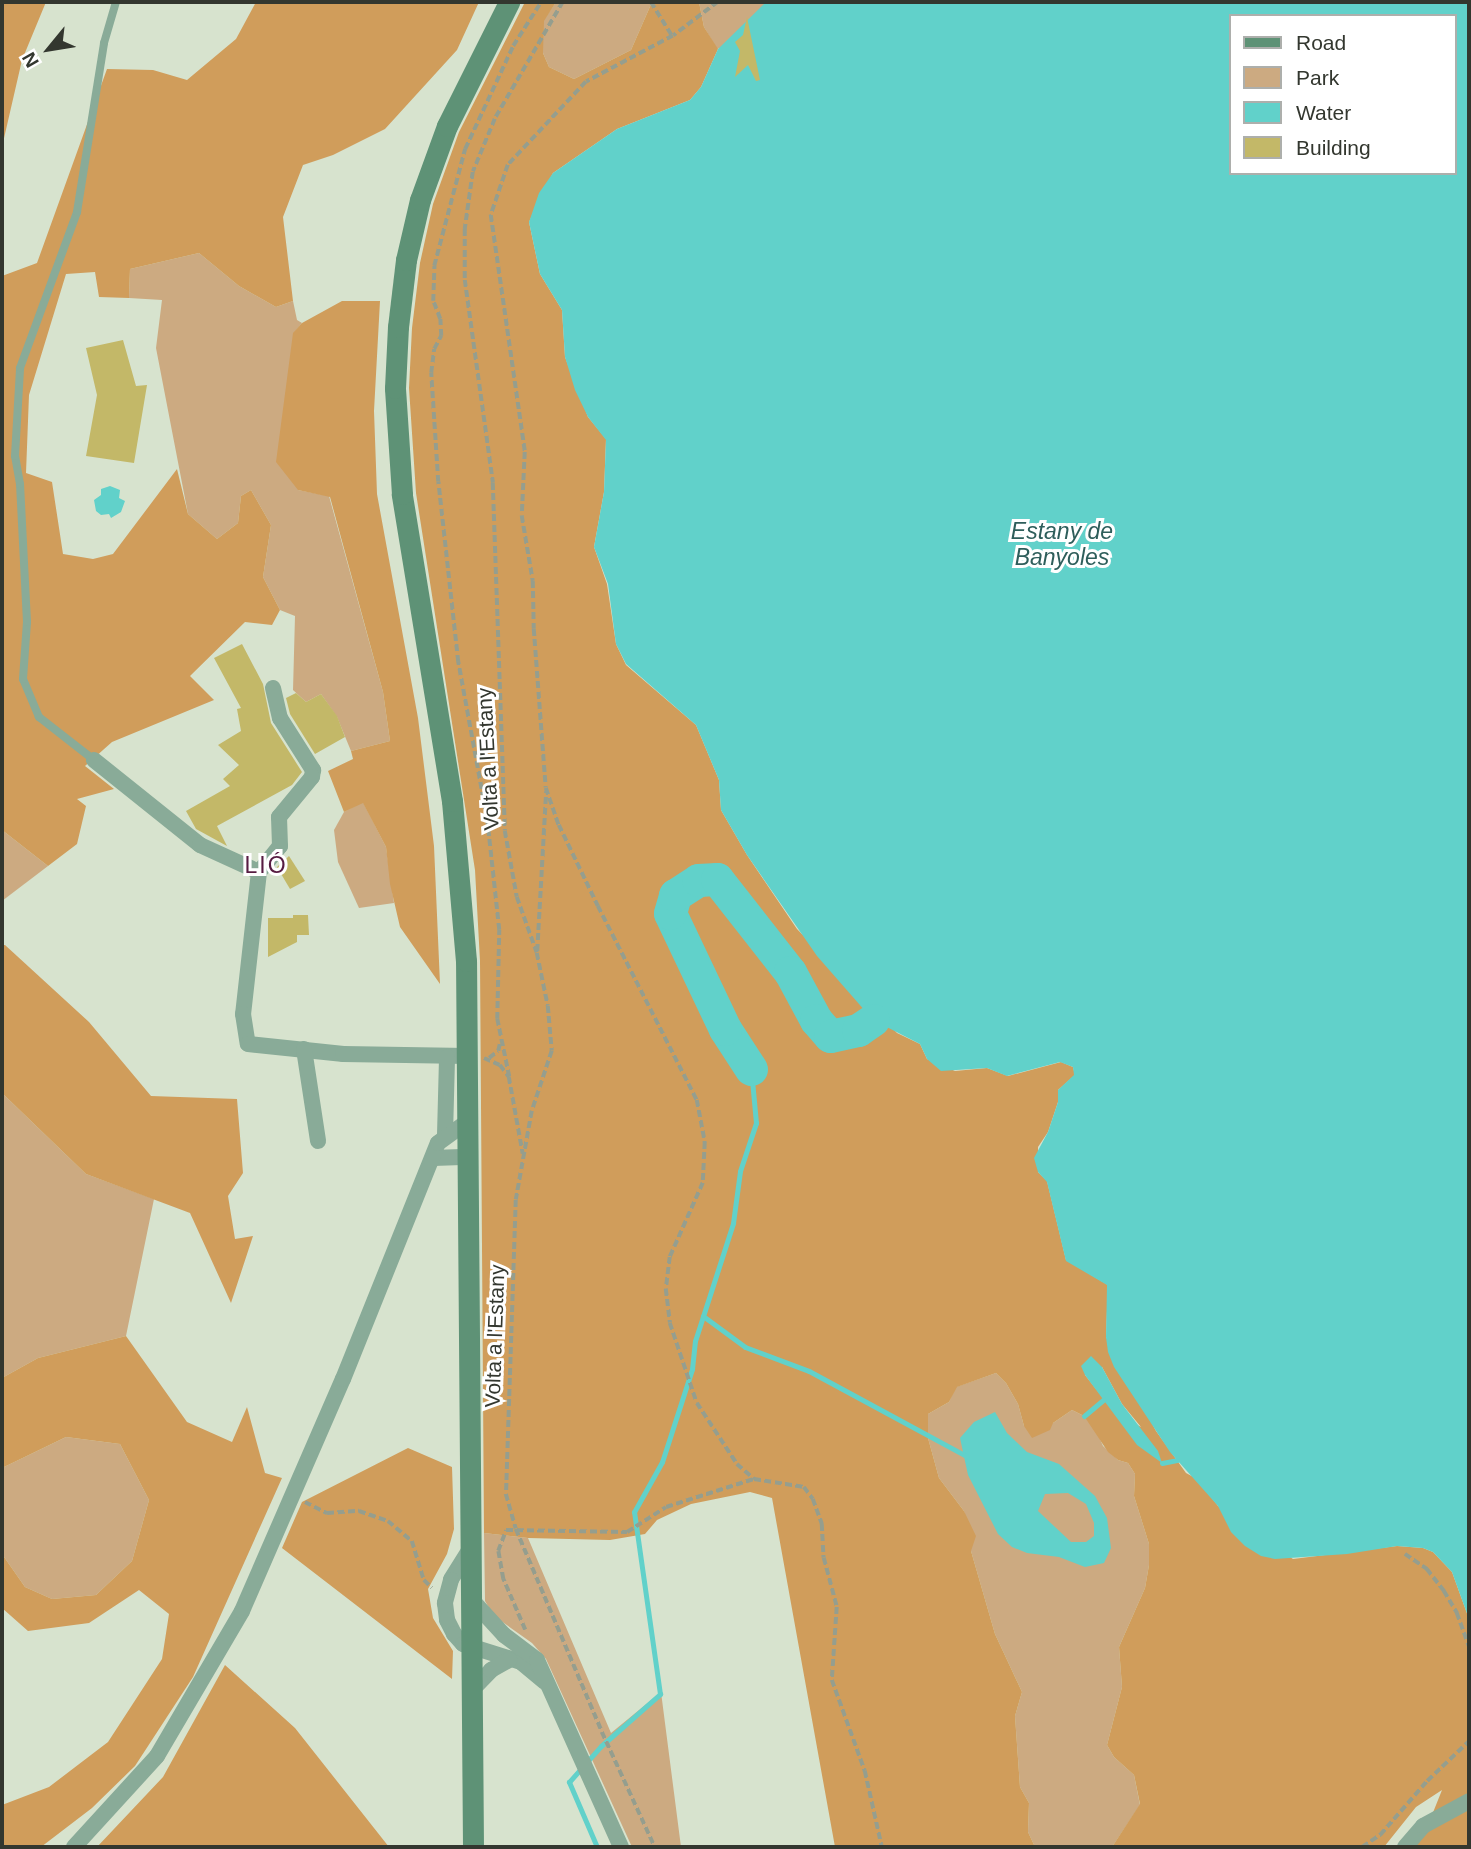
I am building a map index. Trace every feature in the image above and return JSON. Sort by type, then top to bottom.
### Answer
[{"type":"main road","points":[[473,1847],[469,1157],[468,1121],[457,1056],[461,871],[402,494],[395,388],[397,339],[406,260],[420,200],[447,126],[509,2]]},
{"type":"street","points":[[74,1847],[157,1756],[242,1611],[445,1135],[457,1056],[248,1044],[243,1014],[259,872],[280,846],[279,817],[312,777],[313,770],[280,718],[273,688]]},
{"type":"street","points":[[94,760],[200,845],[259,872]]},
{"type":"street","points":[[304,1049],[318,1142]]},
{"type":"street","points":[[445,1135],[468,1121]]},
{"type":"street","points":[[433,1158],[469,1157]]},
{"type":"street","points":[[471,1547],[451,1580],[445,1603],[447,1620],[454,1634],[463,1644],[521,1662],[549,1685]]},
{"type":"street","points":[[471,1599],[504,1634],[537,1660],[621,1847]]},
{"type":"street","points":[[472,1647],[504,1634]]},
{"type":"street","points":[[472,1690],[491,1670],[509,1660]]},
{"type":"street","points":[[1405,1847],[1423,1826],[1469,1801]]},
{"type":"lane","points":[[94,760],[38,718],[23,679],[27,622],[20,484],[15,456],[20,368],[77,212],[104,43],[116,2]]},
{"type":"path","points":[[524,1155],[497,1019],[499,930],[487,820],[458,662],[438,482],[431,373],[433,349],[441,336],[440,319],[433,301],[434,266],[465,149],[513,46],[541,2]]},
{"type":"path","name":"Volta a l'Estany","points":[[563,2],[495,119],[473,172],[464,229],[465,280],[493,483],[505,831],[517,897],[537,953],[548,1006],[552,1051],[531,1111],[516,1200],[506,1494],[516,1529],[602,1732],[655,1847]]},
{"type":"path","points":[[651,2],[673,36]]},
{"type":"path","points":[[537,953],[546,788],[533,581],[522,516],[525,452],[491,215],[508,165],[586,82],[673,36],[718,2]]},
{"type":"path","points":[[546,788],[559,825],[697,1100],[705,1142],[703,1183],[670,1257],[666,1289],[670,1323],[697,1403],[737,1464],[754,1479]]},
{"type":"path","points":[[501,1040],[498,1051],[489,1058],[500,1065],[509,1077]]},
{"type":"path","points":[[537,1660],[503,1579],[498,1551],[506,1530],[627,1532],[666,1507],[754,1479],[804,1487],[813,1499],[822,1524],[824,1558],[837,1607],[832,1681],[861,1760],[883,1847]]},
{"type":"path","points":[[292,1496],[327,1513],[359,1511],[388,1521],[412,1541],[425,1580],[445,1603]]},
{"type":"path","points":[[1405,1555],[1427,1569],[1444,1591],[1457,1613],[1469,1646]]},
{"type":"path","points":[[1366,1846],[1380,1835],[1427,1781],[1469,1741]]},
{"type":"green space","points":[[556,2],[652,2],[631,50],[574,79],[549,67],[543,53],[543,21]]},
{"type":"green space","points":[[699,2],[859,2],[717,49],[704,27]]},
{"type":"green space","points":[[199,253],[239,286],[276,307],[293,301],[297,320],[302,323],[293,334],[298,490],[329,496],[383,692],[390,741],[351,751],[337,717],[321,694],[306,702],[293,690],[295,616],[280,610],[263,577],[271,525],[251,490],[241,496],[238,523],[217,539],[188,514],[156,348],[162,300],[129,298],[130,269]]},
{"type":"green space","points":[[363,802],[386,847],[394,903],[359,908],[338,862],[334,830],[344,812]]},
{"type":"green space","points":[[2,830],[48,866],[2,901]]},
{"type":"green space","points":[[2,1093],[86,1174],[154,1199],[126,1336],[38,1358],[2,1378]]},
{"type":"green space","points":[[996,1373],[1006,1383],[1018,1404],[1024,1426],[1053,1423],[1072,1410],[1084,1416],[1096,1430],[1103,1446],[1118,1460],[1128,1463],[1135,1474],[1134,1496],[1149,1544],[1149,1565],[1145,1588],[1119,1647],[1122,1687],[1107,1745],[1114,1757],[1134,1775],[1140,1805],[1112,1847],[1035,1847],[1028,1832],[1029,1803],[1020,1787],[1015,1716],[1022,1692],[995,1634],[971,1551],[964,1511],[939,1478],[928,1438],[928,1414],[949,1402],[956,1387]]},
{"type":"green space","points":[[66,1437],[120,1444],[149,1500],[132,1561],[96,1595],[52,1599],[25,1587],[2,1554],[2,1468]]},
{"type":"green space","points":[[484,1533],[528,1538],[611,1733],[661,1692],[681,1847],[632,1847],[546,1659],[532,1643],[494,1616],[485,1601]]},
{"type":"shaded area","points":[[2,2],[46,2],[22,60],[2,147]]},
{"type":"shaded area","points":[[256,2],[479,2],[457,50],[385,129],[333,155],[303,165],[283,217],[293,301],[276,307],[239,286],[199,253],[130,269],[129,298],[99,297],[95,272],[66,274],[29,395],[26,473],[52,482],[63,554],[93,559],[113,554],[177,469],[188,514],[217,539],[238,523],[241,496],[251,490],[271,525],[263,577],[280,610],[272,625],[245,622],[190,676],[214,700],[112,742],[85,766],[114,789],[77,799],[86,806],[77,844],[48,866],[2,830],[2,276],[37,263],[107,69],[153,70],[187,80],[236,39]]},
{"type":"shaded area","points":[[525,2],[556,2],[544,21],[543,53],[549,67],[574,79],[631,50],[652,2],[699,2],[704,27],[718,49],[701,87],[690,100],[617,129],[553,173],[529,222],[540,274],[562,310],[565,357],[588,417],[606,439],[604,492],[594,547],[607,584],[616,644],[626,665],[696,725],[719,780],[721,810],[747,855],[797,929],[897,1033],[920,1044],[927,1059],[955,1071],[987,1068],[1008,1076],[1061,1062],[1073,1067],[1075,1075],[1058,1090],[1058,1102],[1048,1132],[1038,1147],[1038,1172],[1047,1181],[1066,1260],[1108,1285],[1106,1337],[1156,1431],[1186,1473],[1197,1479],[1218,1506],[1293,1559],[1397,1546],[1423,1548],[1433,1552],[1452,1572],[1469,1619],[1469,1847],[1412,1847],[1426,1830],[1442,1790],[1416,1807],[1384,1847],[1112,1847],[1140,1804],[1134,1775],[1114,1757],[1107,1745],[1122,1687],[1119,1647],[1145,1588],[1149,1565],[1149,1544],[1134,1496],[1135,1474],[1128,1463],[1118,1460],[1108,1452],[1084,1416],[1072,1410],[1053,1423],[1050,1430],[1032,1438],[1024,1426],[1018,1404],[1006,1383],[996,1373],[957,1387],[949,1402],[928,1414],[928,1438],[939,1478],[964,1511],[976,1536],[971,1551],[995,1634],[1022,1692],[1015,1716],[1020,1787],[1029,1803],[1028,1832],[1035,1847],[835,1847],[772,1498],[750,1492],[691,1504],[657,1520],[645,1534],[610,1540],[528,1538],[484,1533],[480,961],[475,870],[416,493],[409,388],[412,328],[420,263],[433,204],[459,132]],"holes":[[[1102,1367],[1122,1404],[1141,1427],[1114,1412],[1085,1375]]]},
{"type":"shaded area","points":[[342,301],[380,301],[374,411],[377,494],[418,718],[434,846],[440,984],[400,927],[390,884],[386,847],[363,803],[344,812],[328,771],[353,759],[351,751],[390,741],[383,692],[330,497],[298,490],[276,462],[293,333],[302,323]]},
{"type":"shaded area","points":[[2,945],[89,1022],[151,1096],[237,1099],[243,1173],[228,1196],[235,1239],[253,1236],[231,1303],[190,1213],[86,1174],[2,1093]]},
{"type":"shaded area","points":[[126,1336],[187,1422],[232,1442],[247,1407],[265,1473],[282,1478],[193,1677],[135,1766],[92,1808],[41,1847],[2,1847],[2,1805],[49,1787],[108,1742],[162,1659],[169,1614],[139,1590],[89,1623],[28,1631],[2,1608],[2,1554],[25,1587],[52,1599],[96,1595],[132,1561],[149,1500],[120,1444],[66,1437],[2,1468],[2,1378],[38,1358]]},
{"type":"shaded area","points":[[408,1448],[452,1467],[454,1529],[447,1554],[428,1589],[433,1618],[453,1651],[452,1679],[282,1548],[302,1502]]},
{"type":"shaded area","points":[[225,1665],[295,1728],[389,1847],[97,1847],[163,1777]]},
{"type":"water","name":"Estany de Banyoles","points":[[766,2],[1469,2],[1469,1619],[1452,1572],[1433,1552],[1423,1548],[1397,1546],[1347,1554],[1275,1559],[1261,1556],[1245,1546],[1231,1532],[1218,1506],[1170,1452],[1114,1367],[1106,1337],[1107,1285],[1066,1261],[1047,1182],[1038,1172],[1034,1158],[1048,1132],[1058,1102],[1058,1090],[1074,1075],[1073,1067],[1060,1062],[1007,1076],[987,1068],[941,1071],[927,1059],[920,1044],[873,1020],[817,956],[747,855],[721,810],[719,780],[696,725],[626,664],[616,644],[608,584],[594,547],[604,492],[606,440],[588,417],[575,390],[565,357],[562,310],[540,274],[529,222],[539,193],[553,173],[617,129],[690,100],[701,87],[718,49]]},
{"type":"water","points":[[110,486],[120,490],[119,498],[125,501],[121,512],[111,518],[109,514],[101,515],[96,511],[94,500],[101,495],[101,489]]},
{"type":"water","points":[[1091,1356],[1102,1367],[1122,1404],[1158,1451],[1162,1463],[1137,1445],[1085,1375],[1081,1366]]},
{"type":"water","points":[[995,1412],[1007,1433],[1027,1452],[1059,1464],[1095,1496],[1107,1518],[1111,1548],[1104,1563],[1085,1567],[1059,1557],[1027,1553],[1012,1547],[998,1534],[968,1475],[960,1438],[974,1422]],"holes":[[[1068,1493],[1086,1504],[1094,1523],[1094,1536],[1086,1542],[1071,1542],[1038,1511],[1045,1494]]]},
{"type":"building","points":[[747,17],[760,80],[756,81],[748,65],[735,77],[740,51],[735,42],[743,35]]},
{"type":"building","points":[[123,340],[136,386],[147,385],[134,463],[86,456],[97,395],[86,348]]},
{"type":"building","points":[[242,644],[263,684],[271,723],[302,772],[292,785],[217,826],[227,846],[196,829],[186,811],[230,786],[223,779],[239,765],[218,745],[241,731],[237,709],[241,708],[214,658]]},
{"type":"building","points":[[296,693],[306,702],[321,694],[337,716],[345,737],[315,754],[290,714],[286,698]]},
{"type":"building","points":[[289,856],[305,881],[290,889],[277,867]]},
{"type":"building","points":[[293,915],[308,915],[309,935],[297,935],[297,942],[268,957],[268,918],[293,918]]},
{"type":"waterway","points":[[751,1069],[725,1029],[670,913],[675,895],[698,880],[717,879],[790,972],[816,1020],[830,1036],[858,1030],[873,1020]]},
{"type":"waterway","points":[[597,1847],[569,1782],[601,1746],[660,1694],[634,1512],[662,1462],[692,1369],[695,1341],[733,1223],[740,1171],[756,1123],[751,1069]]},
{"type":"waterway","points":[[703,1316],[745,1347],[809,1371],[966,1456]]},
{"type":"waterway","points":[[1084,1416],[1104,1399]]},
{"type":"waterway","points":[[1162,1463],[1177,1460]]},
{"type":"district","name":"LIÓ","points":[[266,865]]}]
